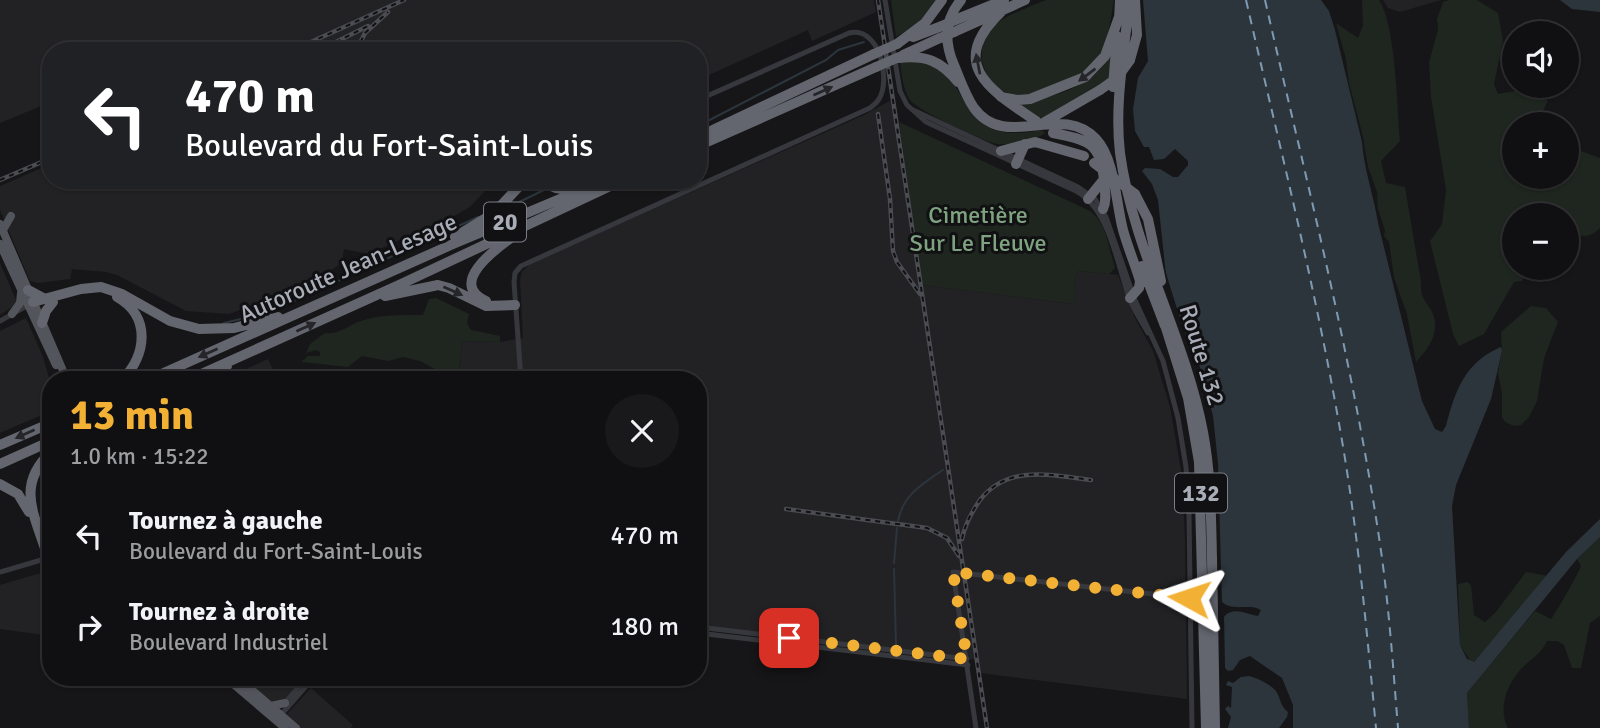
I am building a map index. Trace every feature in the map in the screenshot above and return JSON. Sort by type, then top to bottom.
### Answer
[{"type":"highway","points":[[961,0],[950,18],[947,40],[949,54],[977,112],[997,125],[1017,129],[1061,123],[1075,126],[1097,140],[1108,159],[1117,204],[1140,281],[1139,288],[1132,293]]},
{"type":"highway","points":[[707,133],[897,44],[955,20],[1026,0]]},
{"type":"highway","points":[[1113,88],[1122,0]]},
{"type":"highway","name":"Route 132","points":[[1122,0],[1111,129],[1117,174],[1185,389],[1198,454],[1202,498],[1206,728]]},
{"type":"highway","name":"Route 132","points":[[1129,0],[1118,99],[1120,148],[1131,202],[1196,402],[1207,460],[1216,728]]},
{"type":"highway","points":[[1045,127],[1117,78],[1130,60],[1136,38],[1135,0]]},
{"type":"highway","points":[[897,44],[922,25],[941,2]]},
{"type":"highway","points":[[707,142],[954,32],[1004,5]]},
{"type":"highway","points":[[1004,5],[981,34],[976,58],[985,82],[1001,97],[1135,194],[1148,219],[1167,313]]},
{"type":"highway","points":[[1001,97],[1032,99],[1085,78],[1105,56],[1119,17]]},
{"type":"highway","points":[[897,58],[920,57],[938,62],[965,91]]},
{"type":"highway","points":[[1045,127],[1094,147],[1102,158],[1103,209]]},
{"type":"highway","points":[[1001,151],[1037,142],[1084,156]]},
{"type":"highway","points":[[1017,162],[1025,144]]},
{"type":"highway","points":[[1090,197],[1104,179]]},
{"type":"highway","points":[[406,264],[486,219],[517,189]]},
{"type":"highway","name":"Autoroute Jean-Lesage","points":[[168,371],[406,264],[584,189]]},
{"type":"highway","name":"Autoroute Jean-Lesage","points":[[208,371],[603,189]]},
{"type":"highway","points":[[1117,204],[1165,326]]},
{"type":"highway","points":[[515,302],[482,299],[474,290],[472,277],[489,254],[534,221]]},
{"type":"highway","points":[[367,299],[435,285],[449,288],[488,306],[515,302]]},
{"type":"highway","points":[[38,302],[85,288],[107,288],[170,321],[208,330],[234,328],[292,315]]},
{"type":"highway","points":[[25,290],[46,311],[38,320]]},
{"type":"highway","points":[[38,302],[98,292],[117,297],[131,308],[142,330],[142,346],[129,371]]},
{"type":"highway","points":[[221,371],[245,354]]},
{"type":"highway","points":[[0,445],[42,427]]},
{"type":"highway","points":[[0,464],[42,445]]},
{"type":"highway","points":[[42,462],[35,469],[30,485],[32,503],[42,530]]},
{"type":"highway","points":[[0,484],[14,491],[25,502],[42,543]]},
{"type":"main road","points":[[11,216],[1,227],[25,290],[12,314]]},
{"type":"main road","points":[[0,244],[25,290],[38,302],[38,320],[61,371]]},
{"type":"main road","points":[[12,314],[27,315],[38,320]]},
{"type":"main road","points":[[237,686],[296,728]]},
{"type":"main road","points":[[246,686],[275,714],[285,728]]},
{"type":"main road","points":[[275,714],[290,699]]},
{"type":"street","points":[[885,0],[901,94],[913,110],[926,122],[1078,187],[1090,197],[1103,209],[1132,293]]},
{"type":"street","points":[[707,96],[851,32],[866,34],[878,50],[883,88],[878,100],[870,108],[707,181]]},
{"type":"street","points":[[913,110],[1001,151],[1017,162]]},
{"type":"street","points":[[520,371],[515,302],[516,271],[534,258],[689,189]]},
{"type":"street","points":[[1090,197],[1103,221],[1160,354],[1175,404],[1185,460],[1189,514],[1192,728]]},
{"type":"street","points":[[0,321],[38,302]]},
{"type":"street","points":[[0,572],[42,560]]},
{"type":"street","points":[[976,728],[953,572],[1189,598]]},
{"type":"street","points":[[707,628],[788,641]]},
{"type":"street","points":[[707,634],[967,662]]},
{"type":"street","points":[[290,699],[300,686]]},
{"type":"street","points":[[275,714],[304,686]]},
{"type":"shaded area","points":[[0,0],[874,0],[876,12],[812,41],[808,30],[707,76],[707,42],[42,42],[42,106],[0,123]]},
{"type":"shaded area","points":[[1143,0],[1321,0],[1329,11],[1335,30],[1378,223],[1422,401],[1435,429],[1442,432],[1446,426],[1453,401],[1470,369],[1501,347],[1491,399],[1456,485],[1452,506],[1460,645],[1467,659],[1474,662],[1566,552],[1600,519],[1600,537],[1577,559],[1467,693],[1469,728],[1293,728],[1293,705],[1282,678],[1250,656],[1240,660],[1233,670],[1228,671],[1225,668],[1224,617],[1236,611],[1258,616],[1261,610],[1226,605],[1222,602],[1218,463],[1213,416],[1202,372],[1184,330],[1166,275],[1158,200],[1152,184],[1142,171],[1145,168],[1160,169],[1178,177],[1188,165],[1188,161],[1175,149],[1164,159],[1154,160],[1149,147],[1144,147],[1135,131],[1133,109],[1138,78],[1148,61]]},
{"type":"shaded area","points":[[1383,0],[1441,0],[1400,12],[1388,8]]},
{"type":"shaded area","points":[[1560,0],[1600,0],[1600,12],[1572,9]]},
{"type":"shaded area","points":[[895,98],[922,285],[1073,304],[1078,271],[1118,275],[1135,318],[1153,351],[1170,407],[1182,476],[1187,699],[981,673],[979,660],[707,627],[707,371],[460,371],[462,341],[500,342],[523,338],[520,279],[522,272],[530,264],[698,189],[707,189],[707,185],[864,115]]},
{"type":"shaded area","points":[[42,168],[42,189],[487,189],[470,207],[454,216],[368,254],[344,249],[342,262],[318,281],[229,314],[186,311],[117,275],[106,272],[72,269],[70,279],[38,283],[30,281],[0,210],[0,186]]},
{"type":"shaded area","points":[[0,263],[17,302],[0,315]]},
{"type":"shaded area","points":[[26,318],[47,371],[42,371],[42,415],[0,433],[0,331]]},
{"type":"shaded area","points":[[268,359],[274,371],[242,371]]},
{"type":"shaded area","points":[[42,573],[42,635],[0,629],[0,585]]},
{"type":"shaded area","points":[[1249,676],[1276,691],[1288,712],[1279,728],[1228,728],[1231,717],[1225,709],[1228,706],[1231,708],[1232,687],[1226,685],[1228,681],[1233,683],[1241,677]]},
{"type":"shaded area","points":[[251,686],[297,686],[283,702],[275,705]]},
{"type":"shaded area","points":[[311,688],[353,725],[351,728],[298,728],[285,716]]},
{"type":"green space","points":[[891,0],[937,0],[920,22],[896,37]]},
{"type":"green space","points":[[1046,0],[1114,0],[1102,51],[1093,66],[1077,76],[1039,92],[1018,95],[1006,92],[996,86],[983,67],[983,43],[988,32],[997,23]]},
{"type":"green space","points":[[1362,0],[1379,0],[1389,28],[1400,141],[1381,161],[1386,183],[1405,187],[1421,291],[1434,319],[1432,339],[1416,362],[1407,314],[1394,278],[1389,242],[1384,236],[1377,192],[1368,167],[1336,23],[1358,38],[1363,25]]},
{"type":"green space","points":[[1477,0],[1498,13],[1502,46],[1494,84],[1498,94],[1502,93],[1502,98],[1544,98],[1548,101],[1542,112],[1502,112],[1502,189],[1579,189],[1579,148],[1600,158],[1600,228],[1592,234],[1579,236],[1579,203],[1502,203],[1502,280],[1522,280],[1514,282],[1484,334],[1459,346],[1453,334],[1430,241],[1442,224],[1446,190],[1431,97],[1429,62],[1443,2]]},
{"type":"green space","points":[[1112,53],[1109,80],[1043,119],[1014,103],[1046,98],[1076,87],[1097,73]]},
{"type":"green space","points":[[922,61],[939,69],[951,81],[968,108],[979,120],[993,129],[1013,133],[1042,130],[1045,133],[1028,141],[998,144],[925,111],[910,100],[900,63]]},
{"type":"green space","name":"Cimetière Sur Le Fleuve","points":[[899,122],[1090,211],[1104,230],[1115,268],[1109,274],[1078,271],[1075,278],[1074,304],[922,285]]},
{"type":"green space","points":[[436,298],[469,314],[467,323],[471,330],[500,336],[500,342],[462,341],[459,371],[438,371],[420,361],[403,357],[388,361],[362,356],[348,367],[301,362],[308,356],[320,356],[320,352],[316,350],[306,353],[310,344],[325,333],[335,333],[376,317],[423,315],[429,299]]},
{"type":"green space","points":[[1531,306],[1546,308],[1558,322],[1544,358],[1537,401],[1529,417],[1521,425],[1514,426],[1505,422],[1502,417],[1502,393],[1498,373],[1502,351],[1501,332]]},
{"type":"green space","points":[[1600,537],[1600,616],[1590,623],[1581,668],[1572,668],[1564,645],[1557,641],[1547,641],[1540,652],[1518,672],[1509,687],[1504,704],[1508,728],[1469,728],[1467,693],[1535,611],[1551,619],[1581,566],[1577,559]]},
{"type":"green space","points":[[1526,572],[1548,576],[1474,662],[1471,662],[1460,645],[1458,584],[1467,582],[1471,585],[1474,615],[1485,622]]},
{"type":"pier","points":[[1152,194],[1156,200],[1164,266],[1186,341],[1167,289],[1159,256]]},
{"type":"waterway","points":[[707,121],[826,60],[838,50],[864,42]]},
{"type":"waterway","points":[[509,207],[546,189]]},
{"type":"waterway","points":[[224,323],[270,312],[478,217]]},
{"type":"waterway","points":[[898,521],[909,497],[943,470]]},
{"type":"waterway","points":[[894,563],[897,528]]},
{"type":"waterway","points":[[894,569],[896,645]]},
{"type":"ferry route","points":[[1246,0],[1306,261],[1345,457],[1365,611],[1376,728]]},
{"type":"ferry route","points":[[1265,0],[1328,271],[1369,475],[1386,590],[1398,728]]},
{"type":"railway","points":[[311,42],[404,0]]},
{"type":"railway","points":[[878,0],[987,728]]},
{"type":"railway","points":[[360,42],[365,33],[388,12]]},
{"type":"railway","points":[[336,42],[368,26]]},
{"type":"railway","points":[[878,114],[890,199],[893,251],[897,262],[920,294]]},
{"type":"railway","points":[[0,180],[42,162]]},
{"type":"railway","points":[[962,539],[980,500],[1004,481],[1031,475],[1091,480]]},
{"type":"railway","points":[[786,509],[927,528],[947,538],[959,556]]},
{"type":"route","points":[[789,638],[967,659],[953,572],[1189,598]]}]
